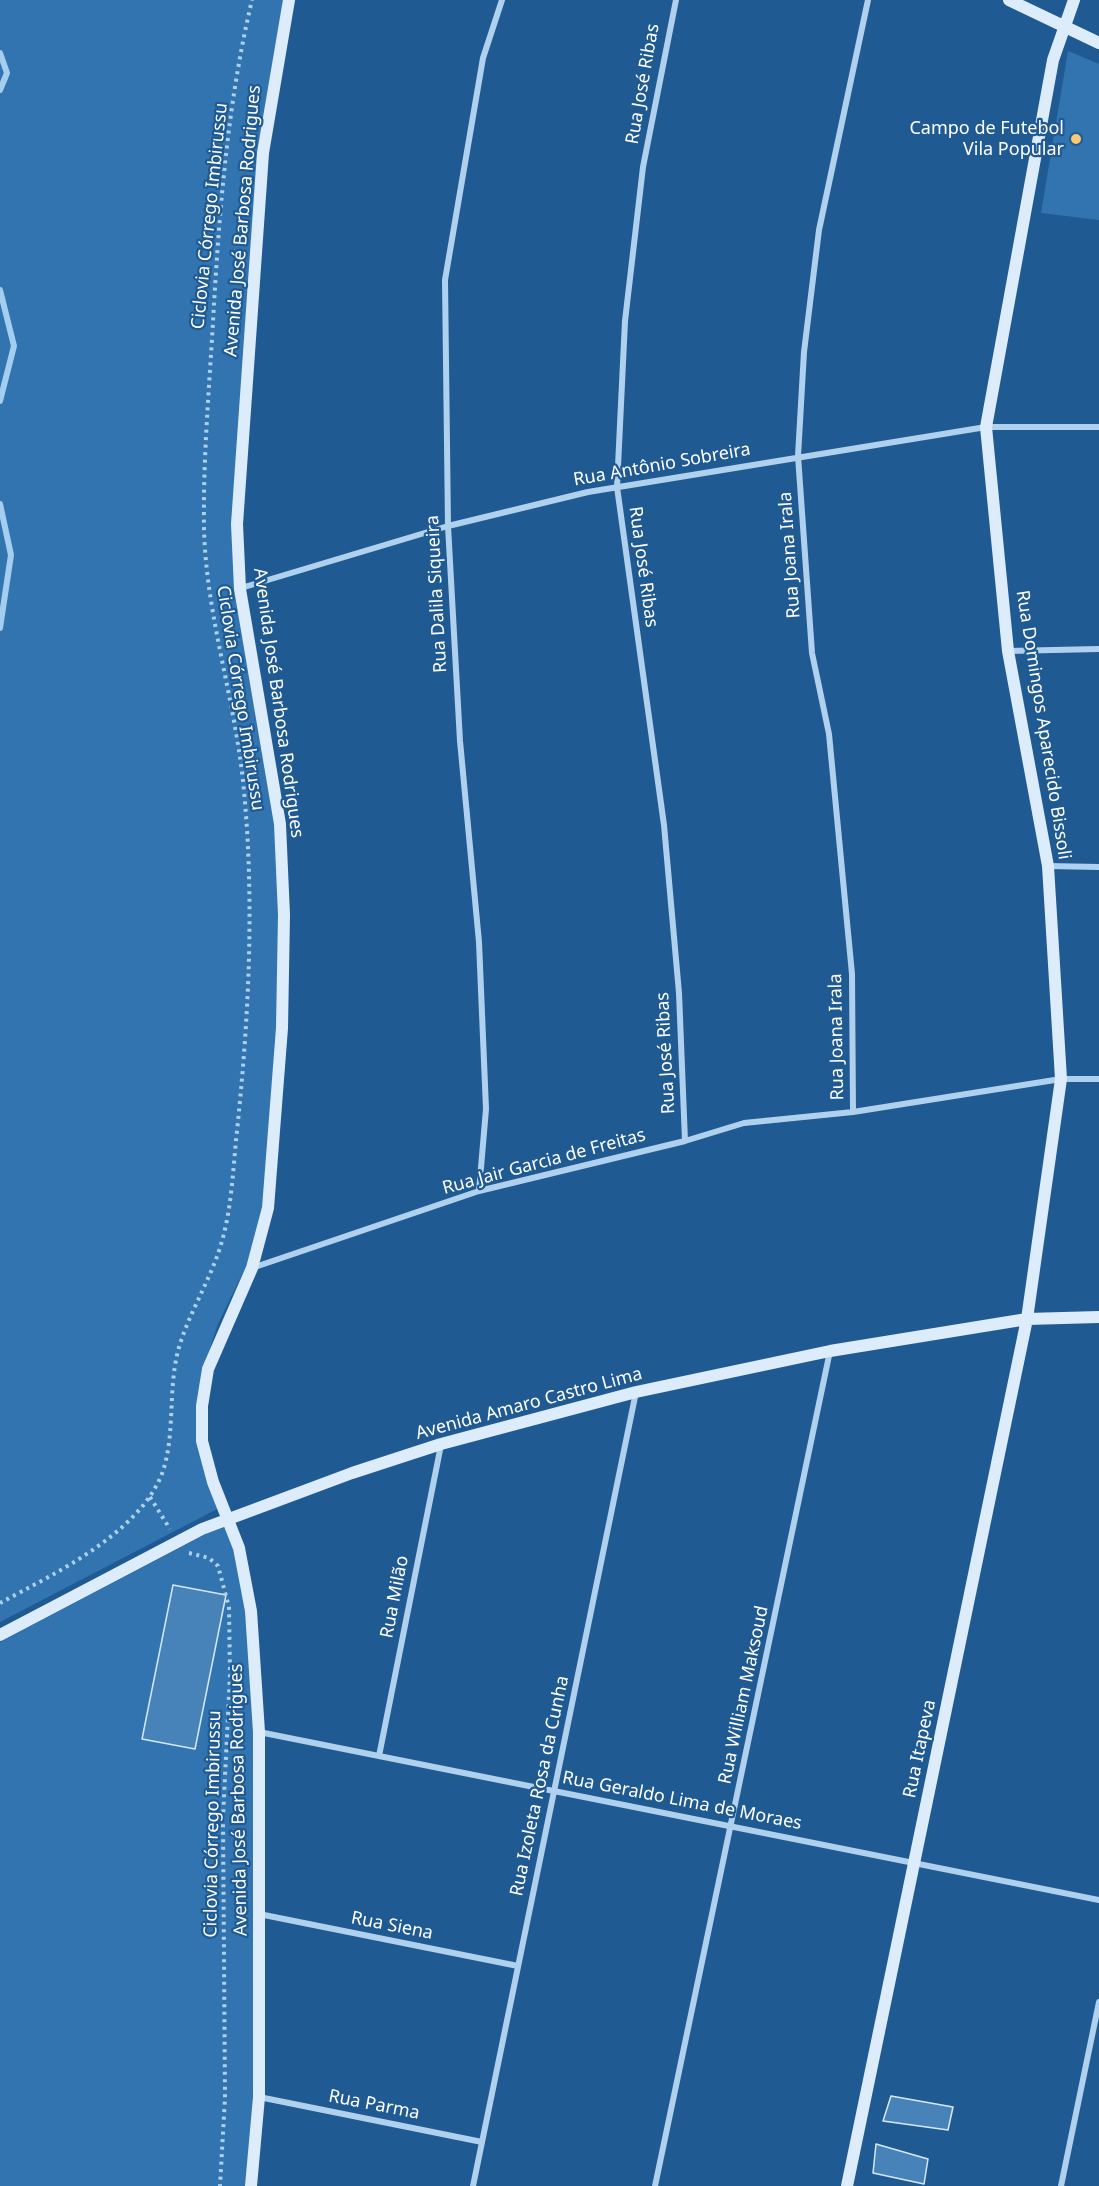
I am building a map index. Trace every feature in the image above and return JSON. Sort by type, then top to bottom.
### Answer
[{"type":"street","name":"Avenida José Barbosa Rodrigues","points":[[251,2186],[259,2097],[260,1732],[251,1611],[239,1548],[213,1482],[202,1441],[202,1406],[208,1369],[252,1268],[268,1208],[282,1028],[284,915],[280,824],[240,589],[237,525],[256,229],[264,142],[288,0]]},
{"type":"street","name":"Rua Dalila Siqueira","points":[[479,1191],[486,1109],[479,942],[460,741],[448,526],[445,280],[483,58],[502,0]]},
{"type":"street","name":"Rua José Ribas","points":[[676,0],[669,23],[642,179],[625,321],[617,487],[664,825],[679,993],[685,1141]]},
{"type":"street","name":"Rua Joana Irala","points":[[853,1112],[852,974],[829,735],[812,653],[798,456],[804,352],[819,230],[868,0]]},
{"type":"street","points":[[1009,0],[1099,43]]},
{"type":"street","name":"Rua Domingos Aparecido Bissoli","points":[[1027,1319],[1061,1079],[1048,866],[1008,651],[986,427],[1053,60],[1074,0]]},
{"type":"street","name":"Rua Antônio Sobreira","points":[[240,589],[448,526],[617,487],[986,427],[1099,427]]},
{"type":"street","points":[[1008,651],[1099,649]]},
{"type":"street","points":[[1048,866],[1099,867]]},
{"type":"street","name":"Rua Jair Garcia de Freitas","points":[[252,1268],[479,1191],[685,1141],[744,1123],[853,1112],[1061,1079],[1099,1079]]},
{"type":"street","name":"Avenida Amaro Castro Lima","points":[[0,1635],[178,1542],[229,1518],[441,1444],[636,1392],[830,1351],[1027,1319],[1099,1317]]},
{"type":"street","name":"Rua Itapeva","points":[[848,2186],[1027,1319]]},
{"type":"street","name":"Rua William Maksoud","points":[[655,2186],[830,1351]]},
{"type":"street","name":"Rua Izoleta Rosa da Cunha","points":[[472,2186],[636,1392]]},
{"type":"street","name":"Rua Milão","points":[[379,1756],[441,1444]]},
{"type":"street","name":"Rua Geraldo Lima de Moraes","points":[[260,1732],[1099,1900]]},
{"type":"street","name":"Rua Siena","points":[[259,1914],[518,1966]]},
{"type":"street","points":[[1061,2186],[1099,2002]]},
{"type":"street","name":"Rua Parma","points":[[259,2097],[482,2142]]},
{"type":"path","name":"Ciclovia Córrego Imbirussu","points":[[0,1603],[90,1554],[150,1497],[163,1469],[172,1405],[173,1369],[181,1341],[212,1272],[223,1238],[230,1205],[244,1062],[250,883],[242,777],[207,578],[204,530],[208,394],[226,154],[252,0]]},
{"type":"path","name":"Ciclovia Córrego Imbirussu","points":[[150,1497],[183,1551],[209,1558],[218,1566],[229,1607],[230,1674],[223,1818],[225,2098],[220,2186]]},
{"type":"shaded area","points":[[0,0],[284,0],[261,141],[238,583],[278,811],[280,1016],[266,1196],[251,1256],[218,1324],[207,1357],[200,1393],[200,1429],[221,1507],[0,1622]]},
{"type":"shaded area","name":"Campo de Futebol Vila Popular","points":[[1068,51],[1099,64],[1099,220],[1041,213]]},
{"type":"shaded area","points":[[229,1526],[238,1557],[249,1620],[253,1685],[255,1883],[252,2186],[0,2186],[0,1642],[208,1533]]},
{"type":"building","points":[[173,1585],[226,1595],[195,1749],[142,1739]]},
{"type":"building","points":[[891,2096],[953,2107],[948,2130],[883,2121]]},
{"type":"building","points":[[876,2144],[928,2159],[924,2184],[873,2173]]},
{"type":"waterway","points":[[0,53],[7,73],[0,90]]},
{"type":"waterway","points":[[0,290],[14,346],[0,401]]},
{"type":"waterway","points":[[0,504],[11,555],[0,628]]},
{"type":"place","name":"Campo de Futebol Vila Popular","points":[[1076,139]]}]
